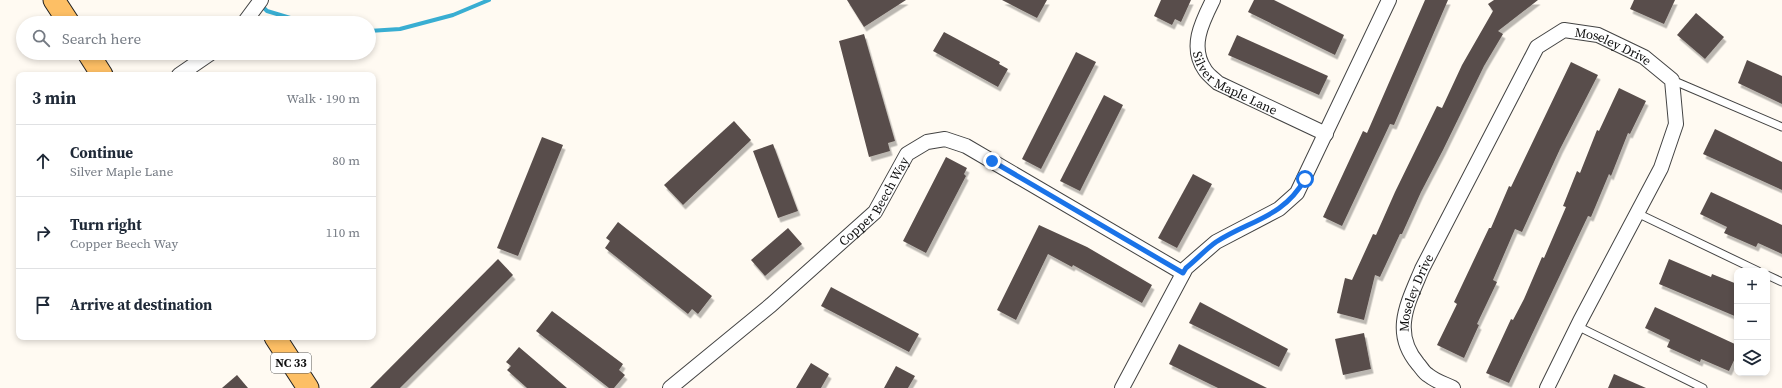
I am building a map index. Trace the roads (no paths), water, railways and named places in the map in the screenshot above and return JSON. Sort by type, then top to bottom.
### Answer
[{"type":"main road","points":[[54,0],[64,16]]},
{"type":"main road","points":[[92,60],[100,72]]},
{"type":"main road","name":"NC 33","points":[[277,340],[308,388]]},
{"type":"street","points":[[249,16],[261,0]]},
{"type":"street","name":"Silver Maple Lane","points":[[1213,0],[1199,28],[1197,50],[1204,70],[1218,83],[1326,134]]},
{"type":"street","points":[[1122,388],[1186,268],[1216,242],[1279,210],[1297,193],[1389,0]]},
{"type":"street","name":"Moseley Drive","points":[[1453,388],[1428,375],[1410,355],[1405,343],[1402,325],[1410,298],[1422,269],[1537,47],[1564,30],[1598,35],[1644,57],[1672,80]]},
{"type":"street","points":[[183,72],[201,60]]},
{"type":"street","points":[[1547,388],[1577,326],[1661,168],[1676,124],[1672,80]]},
{"type":"street","name":"Copper Beech Way","points":[[670,388],[771,305],[875,212],[907,154],[927,142],[945,139],[966,146],[1183,273]]},
{"type":"lane","points":[[1672,80],[1782,127]]},
{"type":"lane","points":[[1637,213],[1752,268]]},
{"type":"lane","points":[[1770,276],[1782,282]]},
{"type":"lane","points":[[1577,326],[1703,388]]},
{"type":"waterway","points":[[376,31],[400,29],[453,15],[489,0]]},
{"type":"waterway","points":[[260,4],[267,11],[284,16]]}]
